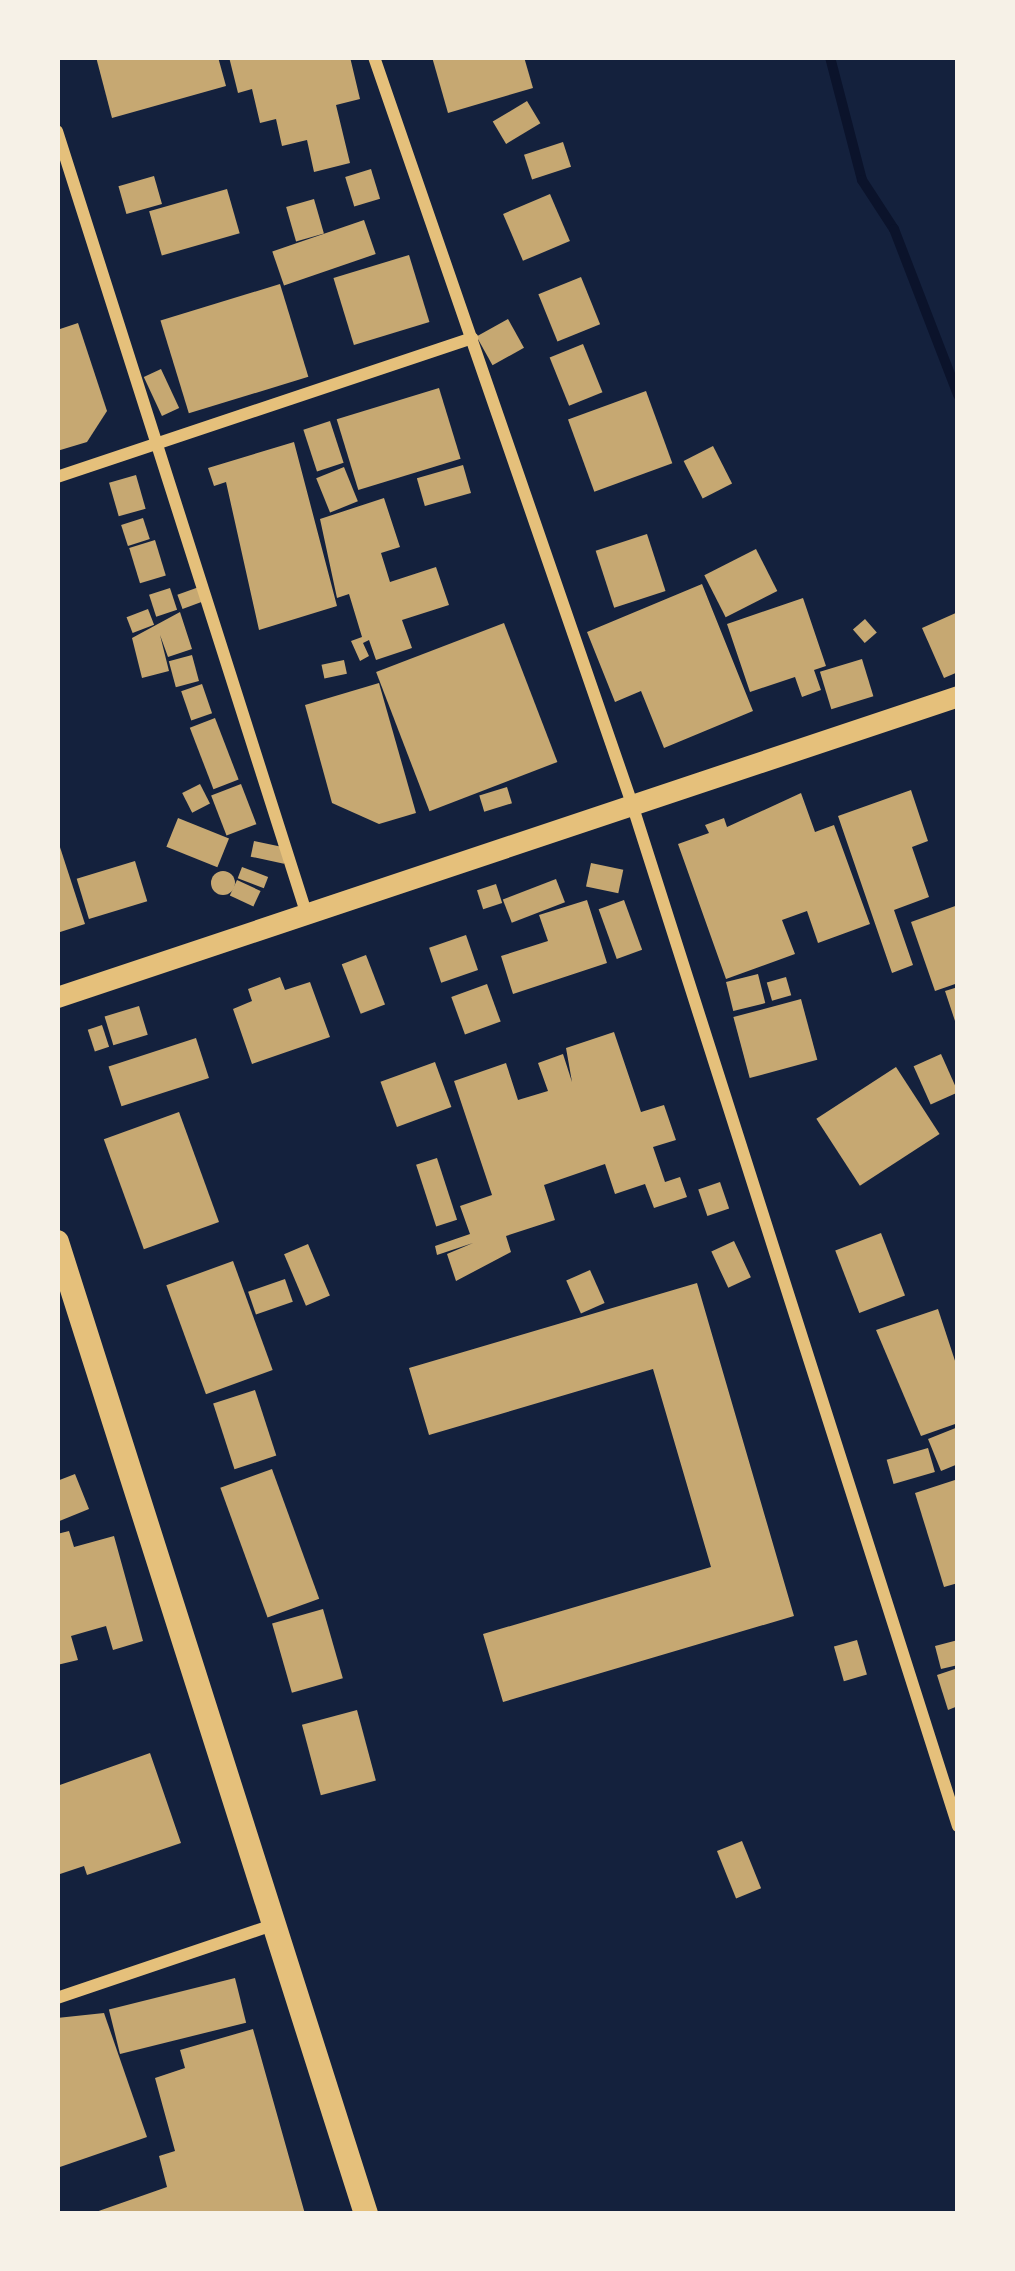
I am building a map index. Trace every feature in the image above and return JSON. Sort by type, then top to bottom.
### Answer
[{"type":"main road","points":[[57,1242],[366,2214]]},
{"type":"street","points":[[374,57],[632,801],[958,1826]]},
{"type":"street","points":[[57,130],[306,912]]},
{"type":"street","points":[[57,477],[472,338]]},
{"type":"street","points":[[57,997],[632,801],[958,696]]},
{"type":"street","points":[[57,1998],[273,1925]]},
{"type":"building","points":[[96,57],[218,57],[226,86],[112,118]]},
{"type":"building","points":[[229,57],[350,57],[360,99],[336,105],[350,163],[314,172],[307,140],[282,146],[276,119],[260,123],[252,89],[238,93]]},
{"type":"building","points":[[432,57],[524,57],[533,88],[448,113]]},
{"type":"building","points":[[527,101],[540,123],[506,144],[493,122]]},
{"type":"building","points":[[563,142],[571,167],[532,179],[524,155]]},
{"type":"building","points":[[371,169],[380,199],[354,207],[345,177]]},
{"type":"building","points":[[154,176],[162,204],[126,214],[118,186]]},
{"type":"building","points":[[227,189],[240,233],[162,256],[149,211]]},
{"type":"building","points":[[550,194],[570,241],[523,261],[503,214]]},
{"type":"building","points":[[314,199],[324,234],[296,242],[286,207]]},
{"type":"building","points":[[364,220],[376,254],[284,286],[272,252]]},
{"type":"building","points":[[409,255],[429,322],[354,345],[333,278]]},
{"type":"building","points":[[581,277],[600,324],[557,342],[538,294]]},
{"type":"building","points":[[280,284],[308,377],[189,413],[160,321]]},
{"type":"building","points":[[508,319],[524,348],[493,365],[477,336]]},
{"type":"building","points":[[78,323],[107,411],[87,442],[57,451],[57,330]]},
{"type":"building","points":[[583,344],[602,392],[569,406],[550,357]]},
{"type":"building","points":[[161,369],[179,408],[162,416],[144,377]]},
{"type":"building","points":[[439,388],[461,459],[358,490],[337,419]]},
{"type":"building","points":[[646,391],[672,463],[594,492],[568,419]]},
{"type":"building","points":[[330,421],[344,463],[317,471],[303,430]]},
{"type":"building","points":[[294,442],[337,606],[259,630],[226,482],[214,486],[208,468]]},
{"type":"building","points":[[713,446],[732,483],[703,498],[684,461]]},
{"type":"building","points":[[463,465],[471,493],[425,506],[417,478]]},
{"type":"building","points":[[344,467],[358,501],[330,513],[316,478]]},
{"type":"building","points":[[136,475],[146,509],[119,516],[109,483]]},
{"type":"building","points":[[384,498],[400,547],[381,553],[390,582],[436,567],[449,605],[402,620],[412,648],[376,660],[369,640],[363,643],[369,656],[360,661],[351,641],[362,637],[349,594],[337,598],[320,519]]},
{"type":"building","points":[[143,518],[150,539],[128,546],[121,525]]},
{"type":"building","points":[[647,534],[666,591],[614,608],[596,551]]},
{"type":"building","points":[[155,540],[166,575],[140,583],[129,548]]},
{"type":"building","points":[[756,549],[777,591],[726,617],[704,575]]},
{"type":"building","points":[[702,584],[753,711],[664,748],[641,691],[615,702],[587,632]]},
{"type":"building","points":[[199,587],[204,601],[183,609],[177,595]]},
{"type":"building","points":[[170,588],[177,610],[156,617],[149,595]]},
{"type":"building","points":[[803,598],[826,666],[814,670],[821,690],[802,697],[795,677],[750,692],[727,624]]},
{"type":"building","points":[[148,609],[154,625],[133,633],[127,617]]},
{"type":"building","points":[[180,612],[192,649],[168,657],[160,635],[169,671],[142,678],[132,638]]},
{"type":"building","points":[[958,612],[958,672],[944,678],[922,628]]},
{"type":"building","points":[[865,619],[877,633],[865,643],[853,629]]},
{"type":"building","points":[[504,623],[557,762],[429,811],[376,672]]},
{"type":"building","points":[[192,655],[199,681],[176,687],[169,661]]},
{"type":"building","points":[[862,659],[873,696],[831,709],[820,672]]},
{"type":"building","points":[[344,660],[347,674],[324,678],[322,665]]},
{"type":"building","points":[[379,683],[416,813],[379,824],[332,803],[305,705]]},
{"type":"building","points":[[202,684],[212,713],[191,720],[181,691]]},
{"type":"building","points":[[215,718],[239,780],[213,789],[190,728]]},
{"type":"building","points":[[200,784],[210,804],[192,813],[182,793]]},
{"type":"building","points":[[241,784],[256,824],[227,836],[211,795]]},
{"type":"building","points":[[507,787],[512,803],[484,812],[479,795]]},
{"type":"building","points":[[911,790],[928,841],[912,847],[929,897],[894,910],[913,965],[892,973],[838,816]]},
{"type":"building","points":[[801,793],[815,832],[834,825],[870,924],[818,943],[807,911],[782,920],[795,954],[726,979],[678,844],[709,833],[705,825],[724,818],[727,827]]},
{"type":"building","points":[[178,818],[229,839],[217,867],[166,847]]},
{"type":"building","points":[[57,838],[85,924],[57,933]]},
{"type":"building","points":[[254,841],[287,848],[284,864],[251,857]]},
{"type":"building","points":[[135,861],[147,901],[89,919],[77,879]]},
{"type":"building","points":[[591,863],[623,870],[618,893],[586,886]]},
{"type":"building","points":[[242,867],[268,877],[264,888],[238,878]]},
{"type":"building","points":[[223,871],[235,883],[223,895],[211,883]]},
{"type":"building","points":[[556,879],[565,902],[512,923],[503,899]]},
{"type":"building","points":[[237,880],[261,891],[253,906],[230,895]]},
{"type":"building","points":[[496,884],[502,903],[483,909],[477,890]]},
{"type":"building","points":[[587,900],[607,963],[513,994],[501,956],[548,941],[539,915]]},
{"type":"building","points":[[624,900],[642,950],[617,959],[599,909]]},
{"type":"building","points":[[958,905],[958,983],[935,991],[911,922]]},
{"type":"building","points":[[466,935],[478,970],[441,983],[429,948]]},
{"type":"building","points":[[366,955],[385,1004],[361,1014],[342,964]]},
{"type":"building","points":[[758,974],[765,1003],[733,1011],[726,982]]},
{"type":"building","points":[[280,977],[285,990],[310,982],[330,1037],[252,1064],[233,1009],[252,1001],[248,989]]},
{"type":"building","points":[[786,977],[791,995],[772,1001],[767,983]]},
{"type":"building","points":[[487,984],[501,1022],[465,1035],[451,997]]},
{"type":"building","points":[[958,987],[958,1026],[957,1027],[945,991]]},
{"type":"building","points":[[801,999],[817,1060],[750,1078],[733,1017]]},
{"type":"building","points":[[139,1006],[148,1035],[113,1045],[105,1017]]},
{"type":"building","points":[[102,1025],[109,1047],[95,1052],[88,1030]]},
{"type":"building","points":[[614,1032],[641,1112],[664,1105],[676,1140],[653,1147],[665,1182],[680,1177],[687,1197],[654,1208],[645,1184],[615,1194],[605,1164],[544,1185],[555,1220],[506,1236],[511,1252],[456,1281],[447,1254],[473,1243],[437,1255],[435,1246],[470,1234],[460,1206],[492,1195],[454,1081],[506,1063],[518,1100],[548,1091],[538,1063],[563,1054],[572,1082],[566,1048]]},
{"type":"building","points":[[196,1038],[209,1078],[121,1106],[109,1066]]},
{"type":"building","points":[[941,1054],[958,1092],[931,1105],[914,1066]]},
{"type":"building","points":[[435,1062],[451,1107],[397,1127],[380,1082]]},
{"type":"building","points":[[896,1067],[940,1134],[860,1186],[816,1119]]},
{"type":"building","points":[[179,1112],[219,1222],[144,1249],[104,1139]]},
{"type":"building","points":[[437,1158],[457,1220],[436,1227],[416,1165]]},
{"type":"building","points":[[720,1182],[729,1208],[707,1216],[698,1189]]},
{"type":"building","points":[[881,1233],[905,1296],[859,1313],[835,1251]]},
{"type":"building","points":[[734,1241],[751,1277],[728,1288],[711,1252]]},
{"type":"building","points":[[308,1244],[330,1296],[306,1306],[284,1254]]},
{"type":"building","points":[[233,1261],[273,1370],[206,1394],[166,1285]]},
{"type":"building","points":[[590,1270],[605,1303],[581,1313],[566,1281]]},
{"type":"building","points":[[285,1279],[293,1302],[256,1314],[248,1292]]},
{"type":"building","points":[[697,1283],[794,1616],[503,1702],[483,1634],[711,1567],[653,1369],[429,1435],[409,1368]]},
{"type":"building","points":[[938,1309],[958,1370],[958,1423],[921,1436],[876,1330]]},
{"type":"building","points":[[255,1390],[276,1456],[234,1469],[213,1404]]},
{"type":"building","points":[[958,1427],[958,1464],[941,1471],[928,1439]]},
{"type":"building","points":[[928,1448],[935,1472],[894,1484],[887,1460]]},
{"type":"building","points":[[272,1469],[319,1599],[268,1617],[220,1488]]},
{"type":"building","points":[[75,1474],[89,1509],[57,1522],[57,1481]]},
{"type":"building","points":[[958,1479],[958,1583],[944,1587],[915,1493]]},
{"type":"building","points":[[69,1531],[74,1547],[114,1536],[143,1641],[113,1650],[106,1626],[71,1636],[78,1660],[57,1665],[57,1534]]},
{"type":"building","points":[[323,1609],[343,1678],[292,1693],[272,1624]]},
{"type":"building","points":[[857,1640],[867,1675],[844,1681],[834,1647]]},
{"type":"building","points":[[958,1640],[958,1665],[941,1669],[935,1646]]},
{"type":"building","points":[[958,1668],[958,1706],[948,1710],[937,1675]]},
{"type":"building","points":[[357,1710],[376,1781],[321,1795],[302,1725]]},
{"type":"building","points":[[150,1753],[181,1843],[87,1875],[84,1866],[57,1875],[57,1786]]},
{"type":"building","points":[[742,1841],[761,1888],[736,1898],[717,1851]]},
{"type":"building","points":[[235,1978],[246,2023],[120,2054],[109,2009]]},
{"type":"building","points":[[104,2013],[147,2137],[57,2168],[57,2018]]},
{"type":"building","points":[[253,2029],[305,2214],[90,2214],[167,2187],[159,2156],[175,2151],[155,2078],[185,2068],[180,2050]]},
{"type":"waterway","points":[[830,57],[862,180],[894,229],[958,395]]}]
